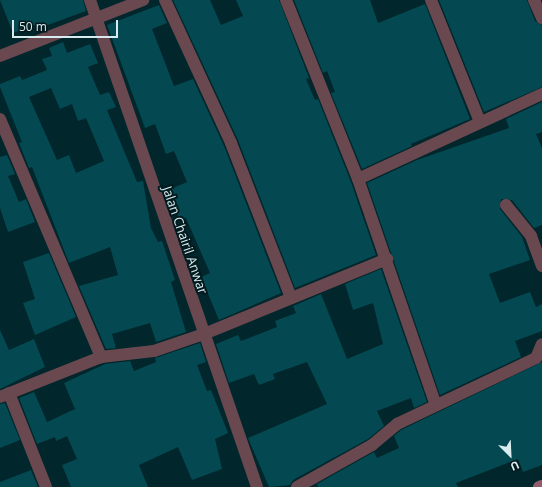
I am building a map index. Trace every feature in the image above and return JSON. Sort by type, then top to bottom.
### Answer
[{"type":"street","name":"Jalan Chairil Anwar","points":[[90,0],[257,487]]},
{"type":"street","points":[[0,56],[143,0]]},
{"type":"street","points":[[165,0],[231,143],[291,298]]},
{"type":"street","points":[[286,0],[358,179],[436,404]]},
{"type":"street","points":[[431,0],[480,122]]},
{"type":"street","points":[[534,0],[542,18]]},
{"type":"street","points":[[358,179],[542,94]]},
{"type":"street","points":[[0,120],[101,357]]},
{"type":"street","points":[[506,205],[531,236],[542,266]]},
{"type":"street","points":[[46,487],[5,395],[101,357],[154,351],[204,334],[387,259]]},
{"type":"street","points":[[297,487],[372,445],[398,424],[436,404],[536,358],[542,344]]},
{"type":"building","points":[[0,0],[83,0],[86,11],[45,26],[43,22],[13,33]]},
{"type":"building","points":[[173,0],[210,0],[221,25],[243,16],[236,0],[279,0],[309,78],[306,79],[315,100],[318,99],[351,182],[376,255],[295,288],[238,140]]},
{"type":"building","points":[[294,0],[370,0],[378,23],[425,4],[470,119],[411,144],[412,146],[362,169],[331,93],[335,92],[327,71],[323,73]]},
{"type":"building","points":[[439,0],[527,0],[535,21],[542,25],[542,87],[484,112]]},
{"type":"building","points":[[159,5],[167,23],[152,29],[174,86],[193,79],[224,146],[281,293],[219,320],[201,277],[210,273],[186,218],[180,220],[174,208],[170,210],[164,192],[187,182],[174,151],[166,154],[155,124],[145,128],[107,25]]},
{"type":"building","points":[[63,42],[67,53],[90,44],[98,63],[88,67],[100,95],[109,92],[116,107],[107,110],[137,182],[143,181],[151,228],[158,242],[162,241],[175,280],[171,282],[186,332],[156,342],[150,323],[112,334],[116,348],[106,349],[79,286],[118,275],[110,247],[69,263],[32,167],[29,168],[19,143],[22,142],[0,87],[0,84],[20,76],[22,80],[47,70],[42,59],[52,56],[49,48]],"holes":[[[51,88],[60,109],[72,104],[78,121],[86,118],[104,161],[76,173],[69,155],[57,160],[29,97]]]},
{"type":"building","points":[[542,102],[542,132],[536,134],[542,148],[542,225],[534,228],[512,200],[501,199],[500,209],[522,237],[530,260],[489,274],[500,303],[530,292],[536,307],[542,304],[542,331],[515,341],[521,357],[440,395],[367,183],[417,160],[509,128],[506,119]]},
{"type":"building","points":[[7,155],[15,174],[8,176],[19,202],[26,199],[35,222],[8,232],[0,208],[0,157]]},
{"type":"building","points":[[49,253],[76,317],[35,335],[23,303],[35,299],[23,262]]},
{"type":"building","points":[[381,269],[427,402],[414,408],[411,398],[377,411],[384,426],[368,439],[293,480],[290,485],[269,487],[248,438],[327,404],[307,362],[273,374],[275,379],[259,385],[254,374],[229,383],[216,344],[238,335],[241,341],[277,327],[275,321],[296,313],[293,306],[321,294],[347,359],[383,344],[373,303],[353,310],[345,284]]},
{"type":"building","points":[[0,330],[9,350],[34,339],[45,367],[0,389]]},
{"type":"building","points":[[200,343],[206,362],[197,365],[207,391],[211,390],[228,433],[215,439],[222,469],[192,480],[178,447],[139,465],[148,487],[71,487],[62,465],[77,459],[67,436],[56,441],[55,437],[37,444],[19,398],[34,392],[47,422],[75,409],[64,383],[105,364],[130,361],[134,371],[156,362],[155,358]]},
{"type":"building","points":[[542,362],[542,465],[523,472],[518,459],[456,483],[458,487],[318,487],[317,484],[374,452],[377,458],[399,448],[394,436],[401,430]]},
{"type":"building","points":[[5,403],[20,440],[0,448],[0,404]]},
{"type":"building","points":[[31,470],[38,487],[0,487],[0,482]]}]
